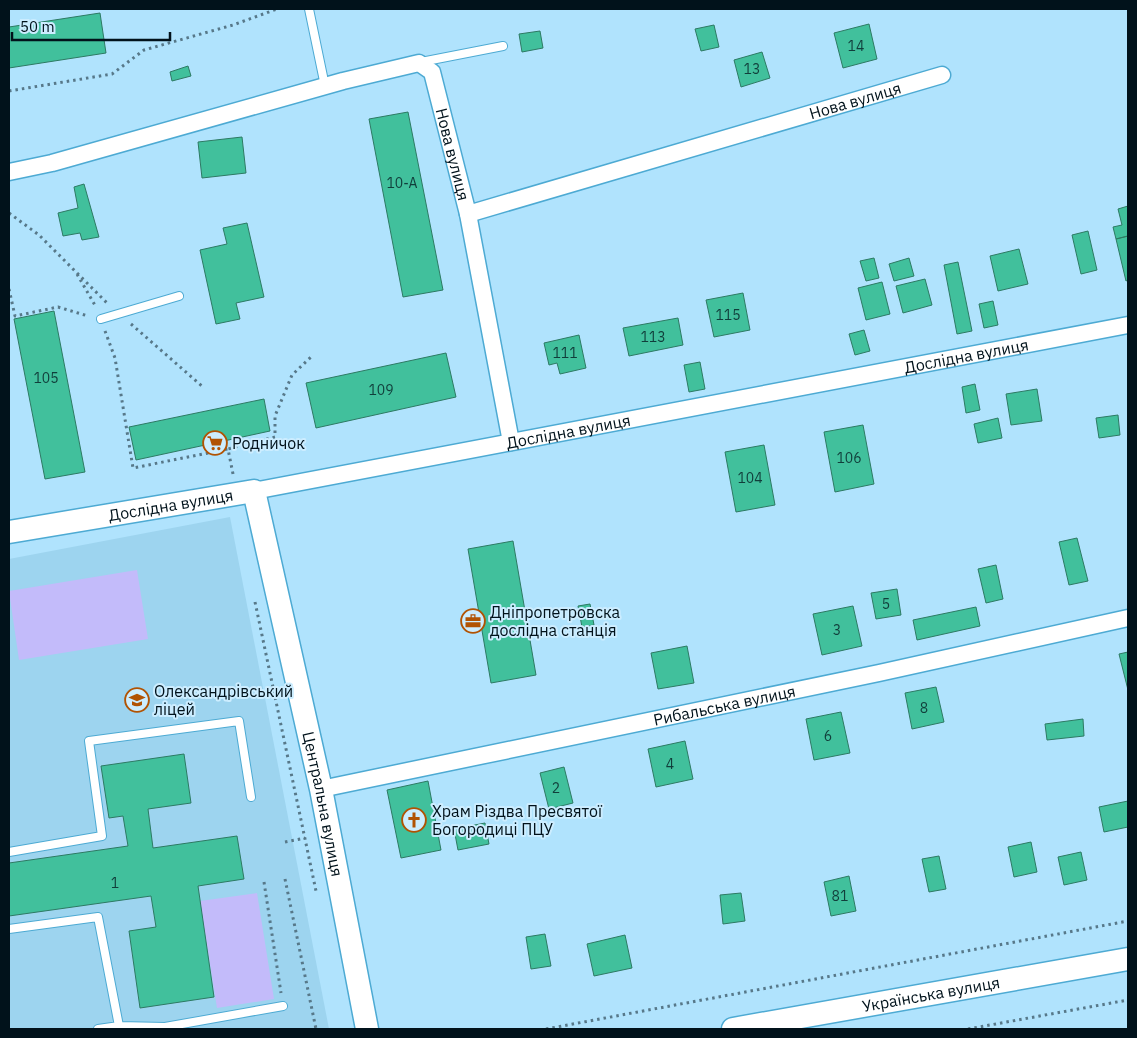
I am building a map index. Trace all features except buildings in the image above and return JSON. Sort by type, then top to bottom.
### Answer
[{"type":"street","points":[[9,172],[52,163],[325,86],[419,63]]},
{"type":"street","name":"Нова вулиця","points":[[419,63],[432,72],[468,214],[942,75]]},
{"type":"street","points":[[468,214],[511,442]]},
{"type":"street","name":"Дослідна вулиця","points":[[9,532],[246,492],[1128,325]]},
{"type":"street","name":"Центральна вулиця","points":[[246,492],[321,789],[367,1029]]},
{"type":"street","name":"Рибальська вулиця","points":[[321,789],[879,673],[1128,618]]},
{"type":"street","name":"Українська вулиця","points":[[733,1029],[1128,959]]},
{"type":"lane","points":[[309,9],[325,86]]},
{"type":"lane","points":[[419,63],[503,46]]},
{"type":"lane","points":[[101,319],[179,296]]},
{"type":"lane","points":[[9,852],[102,836],[89,741],[239,721],[252,796]]},
{"type":"lane","points":[[9,929],[98,917],[119,1026]]},
{"type":"lane","points":[[98,1029],[119,1026],[164,1027],[283,1006]]},
{"type":"path","points":[[9,91],[112,74],[144,50],[233,25],[277,9]]},
{"type":"path","points":[[9,213],[39,235],[119,314],[202,387]]},
{"type":"path","points":[[78,274],[101,319],[115,358],[133,468],[228,449],[275,437],[275,416],[292,375],[313,355]]},
{"type":"path","points":[[9,289],[14,316],[58,308],[101,319]]},
{"type":"path","points":[[228,449],[246,492]]},
{"type":"path","points":[[253,596],[317,893]]},
{"type":"path","points":[[285,842],[305,838]]},
{"type":"path","points":[[285,879],[316,1029]]},
{"type":"path","points":[[264,882],[283,1006]]},
{"type":"path","points":[[546,1029],[1128,921]]},
{"type":"path","points":[[968,1029],[1128,1000]]},
{"type":"shaded area","name":"Олександрівський ліцей","points":[[230,517],[329,1029],[9,1029],[9,559]]},
{"type":"shaded area","points":[[137,570],[148,639],[19,660],[9,591]]},
{"type":"shaded area","points":[[257,893],[274,999],[217,1008],[200,901]]},
{"type":"place","name":"Родничок","points":[[215,443]]},
{"type":"place","name":"Дніпропетровска дослідна станція","points":[[473,621]]},
{"type":"place","name":"Олександрівський ліцей","points":[[137,700]]},
{"type":"place","name":"Храм Різдва Пресвятої Богородиці ПЦУ","points":[[414,820]]}]
